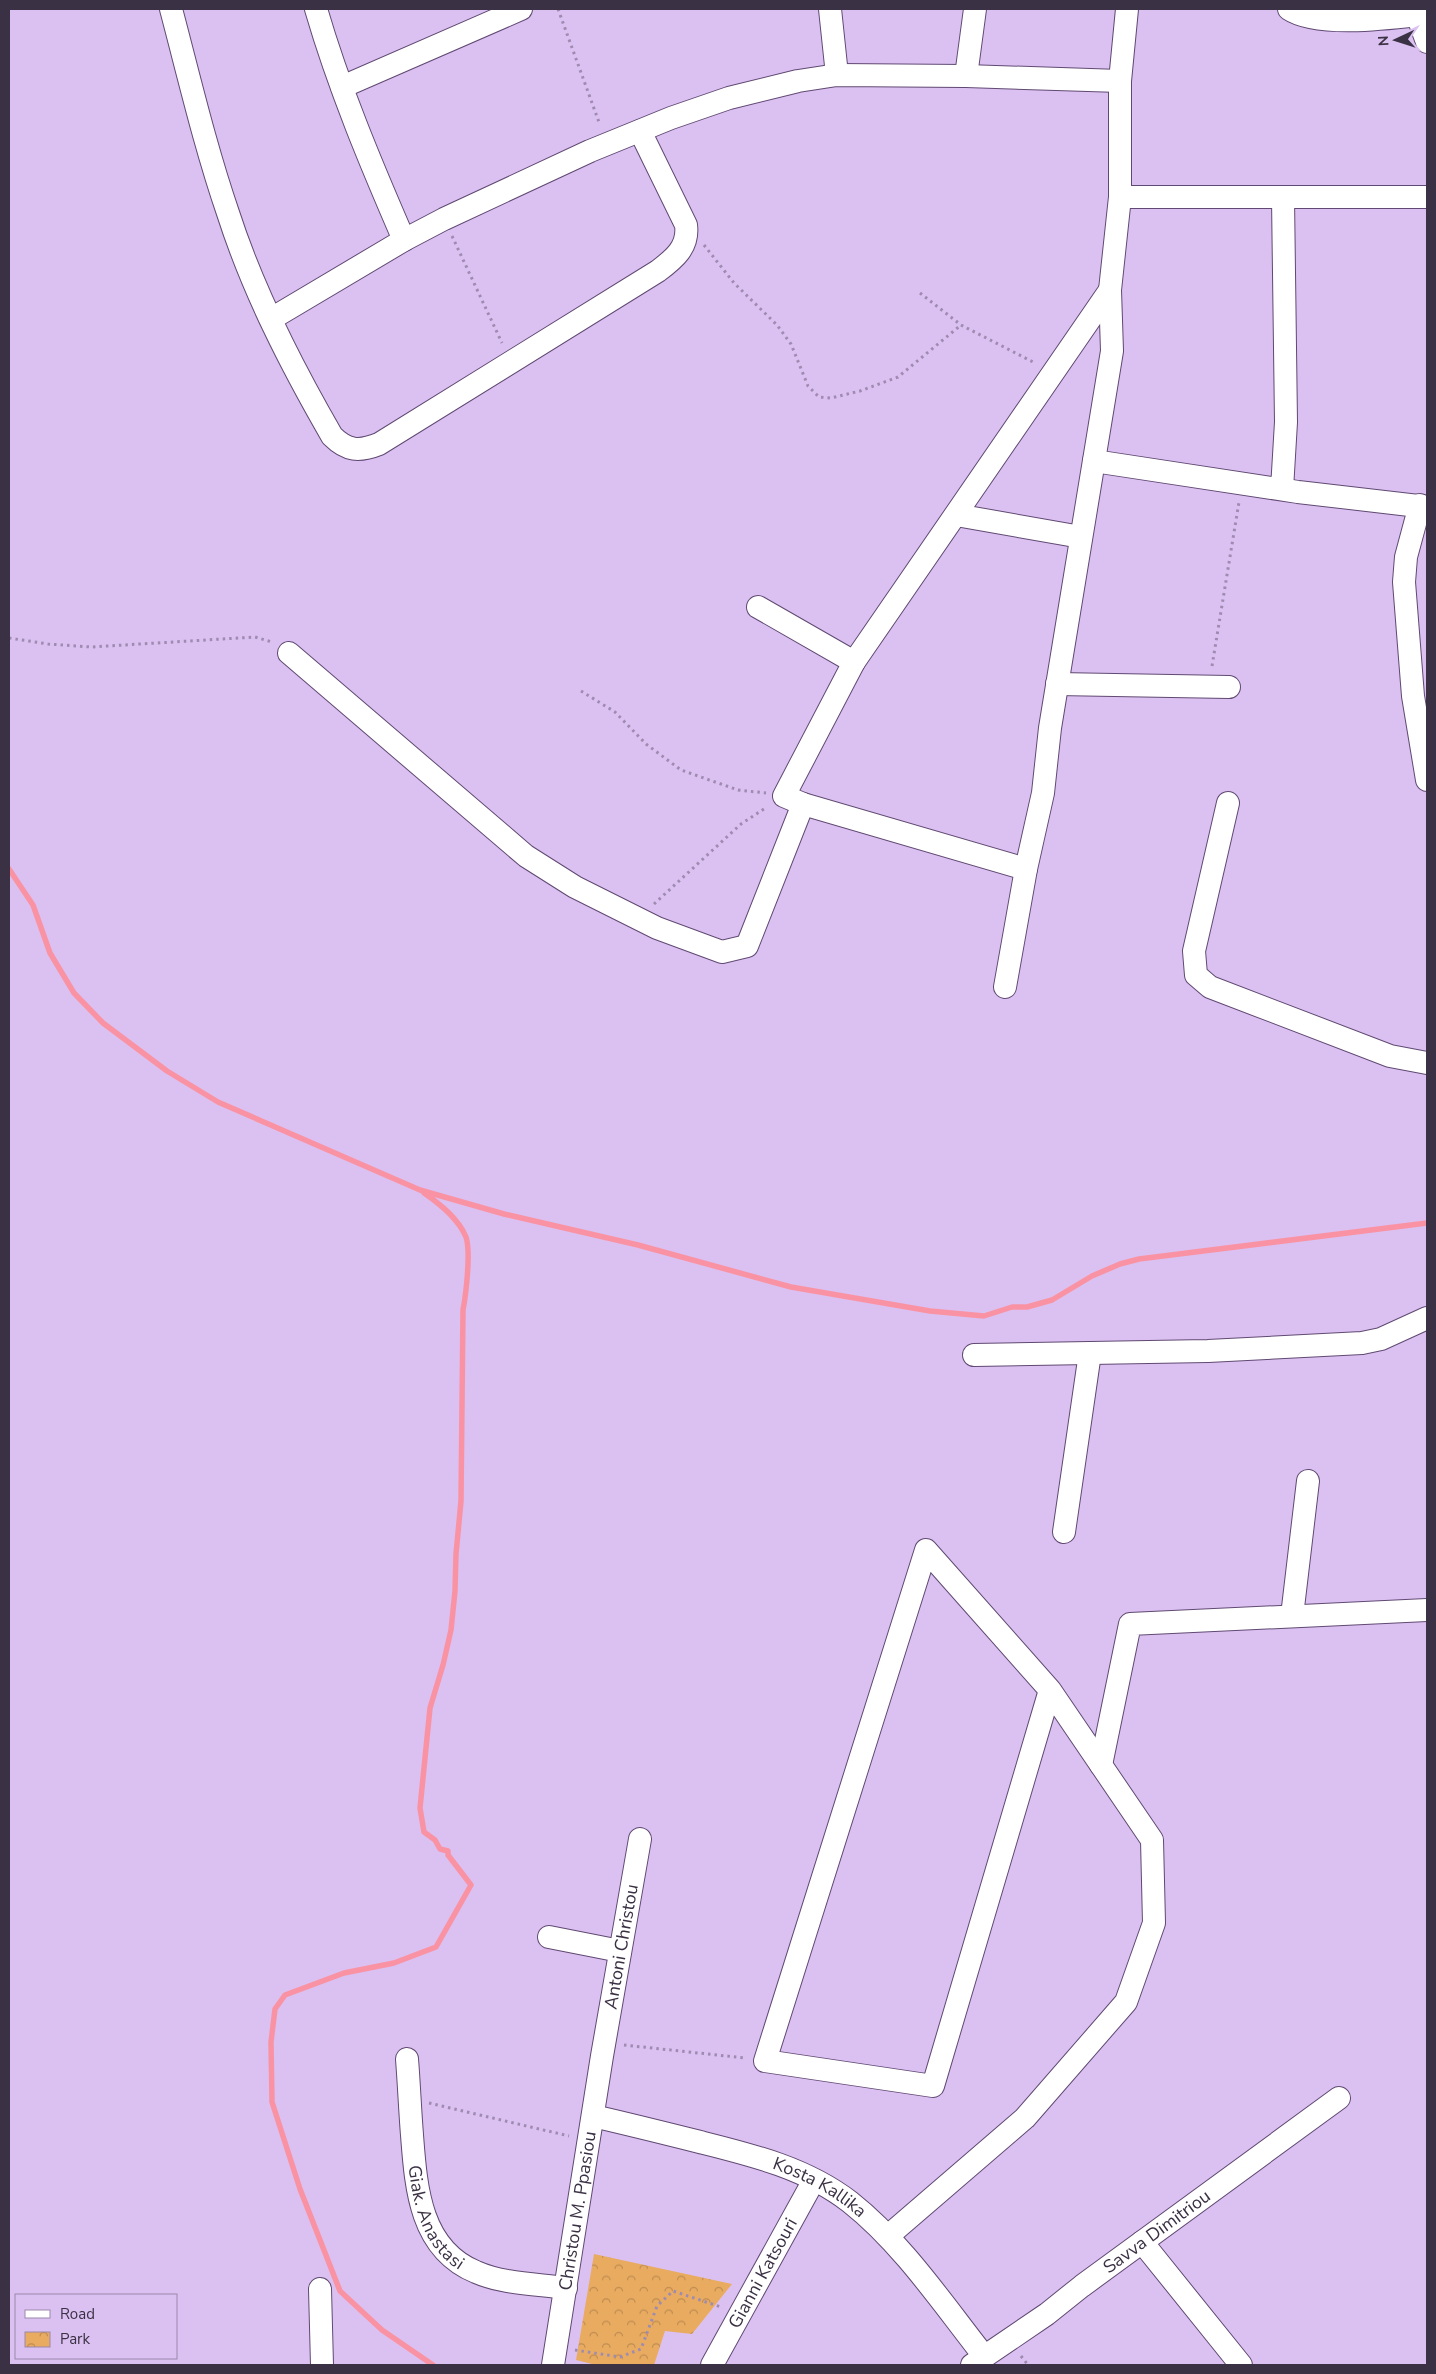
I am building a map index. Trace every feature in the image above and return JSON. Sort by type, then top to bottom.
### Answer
[{"type":"street","points":[[171,9],[227,212],[245,260],[300,381],[332,436],[339,443],[353,450],[379,444],[658,271],[680,252],[687,234],[684,220],[640,131]]},
{"type":"street","points":[[316,9],[342,87],[373,169],[404,240]]},
{"type":"street","points":[[342,87],[521,9]]},
{"type":"street","points":[[830,9],[837,75]]},
{"type":"street","points":[[966,76],[975,9]]},
{"type":"street","points":[[1005,987],[1026,869],[1043,793],[1057,684],[1112,352],[1110,290],[1120,197],[1120,81],[1127,9]]},
{"type":"street","points":[[1289,9],[1326,18],[1350,20],[1375,20],[1416,12],[1427,42]]},
{"type":"street","points":[[271,319],[404,240],[444,219],[607,144],[729,98],[789,83],[837,75],[966,76],[1120,81]]},
{"type":"street","points":[[1120,197],[1427,197]]},
{"type":"street","points":[[1282,490],[1286,422],[1283,198]]},
{"type":"street","points":[[289,653],[526,856],[575,887],[657,928],[722,952],[747,946],[793,800],[854,662],[1110,290]]},
{"type":"street","points":[[1094,461],[1282,490],[1424,506],[1406,557],[1404,582],[1413,696],[1427,780]]},
{"type":"street","points":[[956,515],[1082,537]]},
{"type":"street","points":[[758,607],[854,662]]},
{"type":"street","points":[[1057,684],[1219,687]]},
{"type":"street","points":[[793,800],[1026,869]]},
{"type":"street","points":[[1228,803],[1194,951],[1196,975],[1210,987],[1381,1053],[1427,1063]]},
{"type":"street","points":[[974,1355],[1208,1351],[1362,1343],[1381,1339],[1427,1318]]},
{"type":"street","points":[[1064,1532],[1090,1353]]},
{"type":"street","points":[[1292,1616],[1308,1481]]},
{"type":"street","points":[[888,2236],[1025,2118],[1126,2002],[1154,1923],[1152,1840],[1050,1690],[926,1550],[765,2061],[933,2086],[1050,1690]]},
{"type":"street","points":[[1101,1765],[1130,1624],[1427,1610]]},
{"type":"street","name":"Antoni Christou","points":[[604,2049],[640,1839]]},
{"type":"street","points":[[549,1937],[620,1951]]},
{"type":"street","name":"Christou M. Ppasiou","points":[[555,2356],[604,2049]]},
{"type":"street","name":"Giak. Anastasi","points":[[407,2059],[415,2175],[420,2204],[429,2227],[444,2250],[453,2259],[493,2278],[566,2288]]},
{"type":"street","name":"Savva Dimitriou","points":[[978,2360],[1047,2314],[1339,2098]]},
{"type":"street","name":"Kosta Kallika","points":[[593,2116],[749,2154],[780,2164],[814,2180],[849,2201],[888,2236],[978,2360]]},
{"type":"street","name":"Gianni Katsouri","points":[[712,2365],[814,2180]]},
{"type":"street","points":[[1142,2242],[1241,2365]]},
{"type":"street","points":[[320,2289],[322,2365]]},
{"type":"path","points":[[558,9],[607,144]]},
{"type":"path","points":[[444,219],[511,362]]},
{"type":"path","points":[[687,234],[711,253],[734,283],[777,325],[791,344],[808,386],[819,397],[831,398],[860,391],[898,377],[961,325]]},
{"type":"path","points":[[920,293],[961,325],[1054,372]]},
{"type":"path","points":[[1219,687],[1243,484]]},
{"type":"path","points":[[9,638],[48,644],[91,647],[254,637],[271,642],[289,653]]},
{"type":"path","points":[[581,691],[615,712],[646,744],[681,770],[738,790],[793,800]]},
{"type":"path","points":[[638,919],[741,824],[793,800]]},
{"type":"path","points":[[604,2049],[765,2061]]},
{"type":"path","points":[[410,2099],[589,2140]]},
{"type":"path","points":[[555,2356],[620,2357],[641,2349],[657,2306],[673,2291],[740,2314]]},
{"type":"green space","points":[[594,2254],[732,2284],[692,2334],[665,2331],[654,2365],[596,2365],[576,2360]]},
{"type":"waterway","points":[[9,869],[33,905],[50,953],[74,993],[103,1023],[167,1071],[218,1102],[420,1190],[504,1214],[638,1245],[791,1287],[930,1311],[984,1316],[1012,1307],[1027,1307],[1052,1300],[1092,1276],[1120,1264],[1139,1259],[1427,1223]]},
{"type":"waterway","points":[[424,1193],[448,1212],[463,1230],[466,1237],[468,1262],[463,1310],[461,1501],[455,1591],[451,1630],[430,1708],[420,1808],[424,1832],[435,1840],[440,1849],[448,1851],[448,1855],[471,1885],[436,1947],[394,1963],[344,1973],[285,1995],[275,2009],[271,2042],[272,2102],[300,2189],[340,2291],[382,2330],[433,2365]]}]
